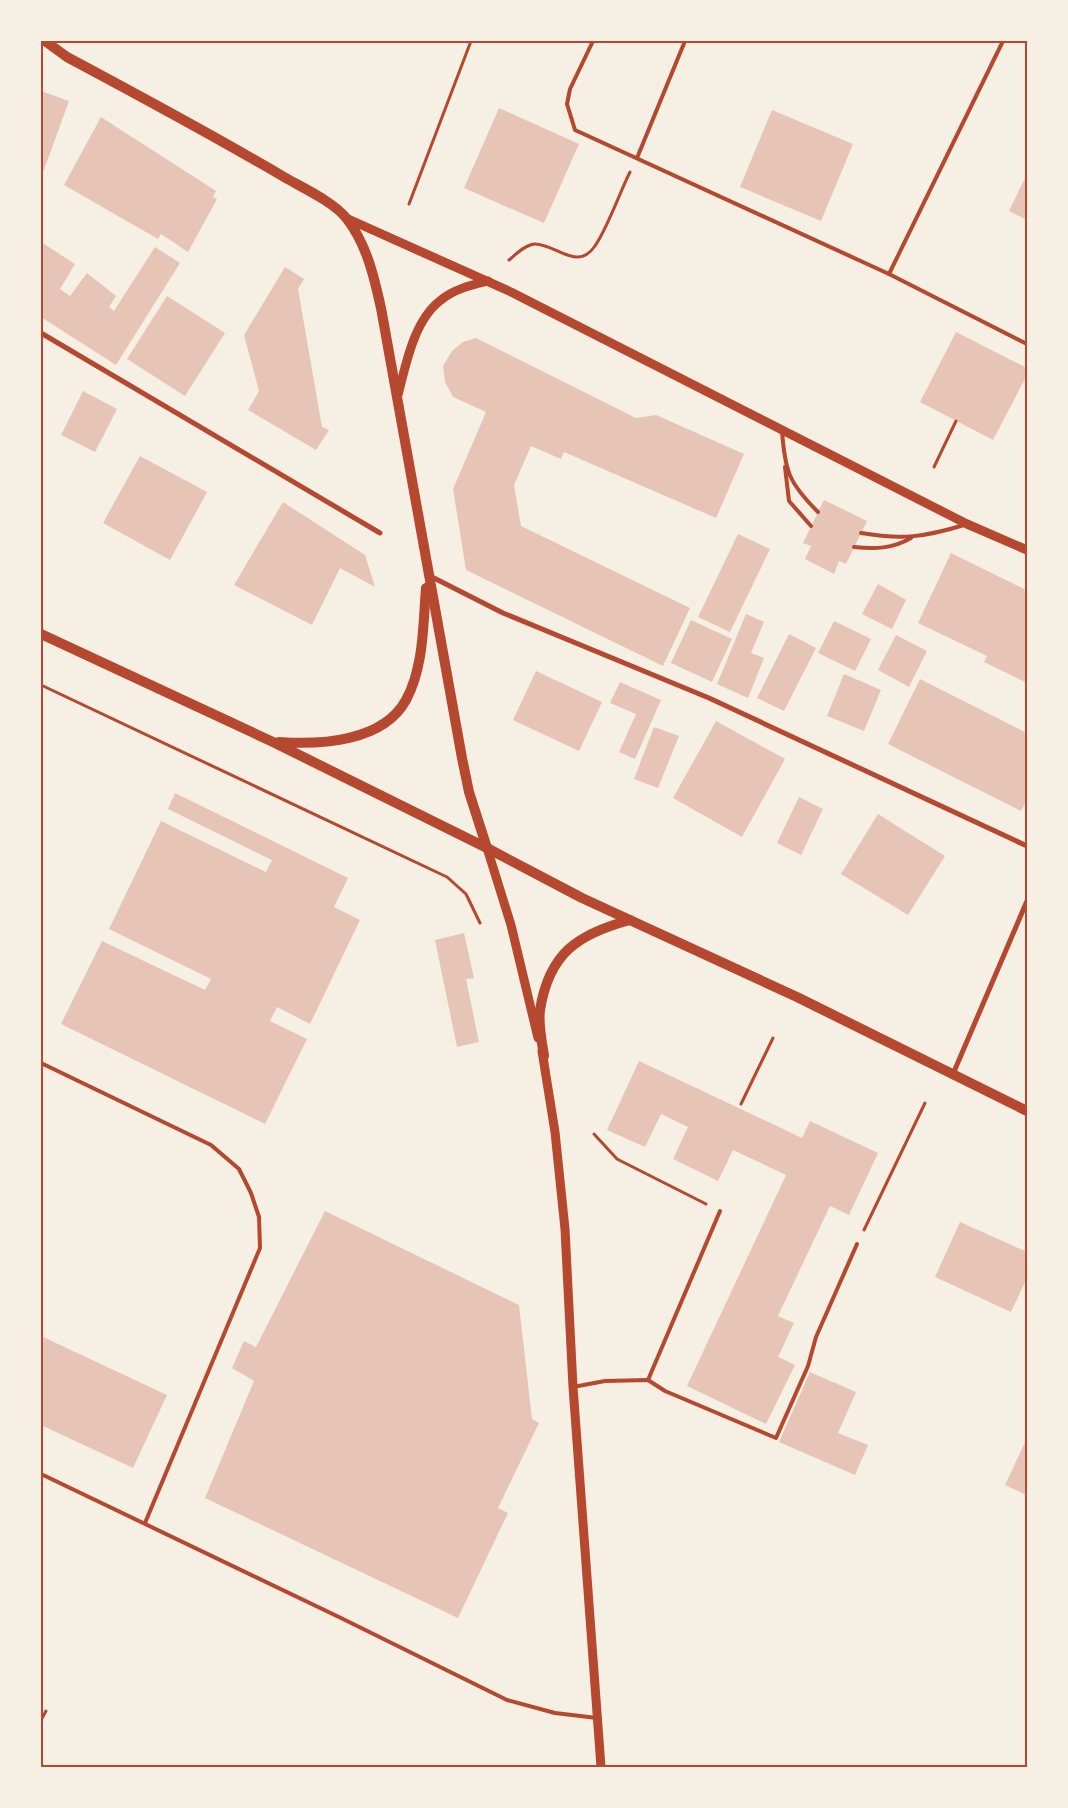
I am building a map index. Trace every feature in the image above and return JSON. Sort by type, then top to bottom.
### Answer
[{"type":"main road","points":[[45,41],[67,56],[250,156],[319,198],[346,218],[358,236],[370,264],[398,395],[428,574],[465,775],[487,848]]},
{"type":"main road","points":[[273,742],[318,743],[360,735],[377,728],[398,711],[406,700],[420,656],[428,574]]},
{"type":"main road","points":[[41,635],[273,742],[487,848],[582,898],[797,997],[1027,1111]]},
{"type":"main road","points":[[544,1056],[540,1011],[549,979],[560,957],[575,942],[603,928],[630,920]]},
{"type":"street","points":[[346,218],[488,281],[967,524],[1027,550]]},
{"type":"street","points":[[398,395],[417,334],[440,300],[463,288],[488,281]]},
{"type":"street","points":[[41,333],[380,533]]},
{"type":"street","points":[[428,574],[503,613],[709,698],[1027,846]]},
{"type":"street","points":[[487,848],[511,925],[544,1056],[555,1132],[565,1229],[573,1387],[602,1767]]},
{"type":"street","points":[[952,1074],[1027,901]]},
{"type":"lane","points":[[593,41],[570,89],[567,104],[575,130],[889,274],[1027,344]]},
{"type":"lane","points":[[636,158],[685,41]]},
{"type":"lane","points":[[889,274],[1003,41]]},
{"type":"lane","points":[[782,429],[786,486],[789,501],[811,526]]},
{"type":"lane","points":[[784,463],[796,491],[818,512]]},
{"type":"lane","points":[[861,533],[891,538],[913,537],[936,534],[967,524]]},
{"type":"lane","points":[[854,547],[878,549],[898,546],[913,537]]},
{"type":"lane","points":[[41,1063],[211,1145],[239,1169],[252,1193],[259,1217],[260,1248],[145,1523]]},
{"type":"lane","points":[[648,1380],[720,1211]]},
{"type":"lane","points":[[573,1387],[605,1381],[648,1380],[665,1391],[776,1438],[808,1366],[816,1337],[857,1244]]},
{"type":"lane","points":[[41,1474],[507,1700],[555,1713],[597,1718]]},
{"type":"path","points":[[409,204],[471,41]]},
{"type":"path","points":[[509,260],[527,246],[535,244],[553,249],[570,258],[583,256],[594,248],[636,158]]},
{"type":"path","points":[[934,467],[956,421]]},
{"type":"path","points":[[41,685],[447,877],[466,894],[480,923]]},
{"type":"path","points":[[741,1104],[773,1038]]},
{"type":"path","points":[[857,1244],[926,1103]]},
{"type":"path","points":[[594,1134],[617,1158],[720,1211]]},
{"type":"path","points":[[41,1720],[46,1711]]},
{"type":"building","points":[[41,91],[69,101],[41,178]]},
{"type":"building","points":[[499,108],[579,144],[544,223],[464,188]]},
{"type":"building","points":[[772,110],[853,144],[821,221],[740,187]]},
{"type":"building","points":[[101,117],[216,191],[213,197],[217,199],[188,252],[161,234],[158,239],[64,185]]},
{"type":"building","points":[[1027,174],[1027,220],[1009,211]]},
{"type":"building","points":[[41,242],[75,264],[60,289],[70,296],[87,273],[116,296],[109,307],[114,311],[155,247],[180,263],[116,365],[41,317]]},
{"type":"building","points":[[285,267],[304,279],[298,289],[322,427],[329,430],[316,450],[248,410],[259,391],[244,335]]},
{"type":"building","points":[[167,296],[225,333],[185,396],[127,359]]},
{"type":"building","points":[[956,332],[1027,368],[1027,375],[993,440],[920,402]]},
{"type":"building","points":[[476,338],[636,418],[656,415],[744,454],[716,518],[564,452],[561,459],[531,446],[514,485],[521,526],[690,608],[663,666],[466,570],[453,489],[486,412],[453,397],[445,382],[443,366],[452,351],[463,342]]},
{"type":"building","points":[[83,391],[117,409],[95,452],[61,435]]},
{"type":"building","points":[[140,456],[207,492],[170,560],[103,523]]},
{"type":"building","points":[[824,500],[867,521],[846,564],[839,561],[834,574],[805,559],[811,546],[803,543]]},
{"type":"building","points":[[283,502],[365,555],[375,587],[340,568],[312,625],[234,585]]},
{"type":"building","points":[[738,534],[770,549],[730,632],[698,617]]},
{"type":"building","points":[[951,553],[1024,589],[1027,595],[1027,683],[984,662],[987,656],[918,623]]},
{"type":"building","points":[[878,584],[906,600],[892,629],[862,614]]},
{"type":"building","points":[[746,614],[764,622],[751,653],[764,658],[748,698],[717,684]]},
{"type":"building","points":[[691,620],[732,639],[712,682],[671,663]]},
{"type":"building","points":[[834,621],[871,639],[855,671],[818,653]]},
{"type":"building","points":[[789,634],[816,648],[784,711],[757,698]]},
{"type":"building","points":[[896,635],[927,651],[909,687],[878,670]]},
{"type":"building","points":[[536,671],[602,702],[579,751],[513,720]]},
{"type":"building","points":[[844,674],[881,690],[864,731],[827,716]]},
{"type":"building","points":[[920,679],[1027,733],[1027,799],[1021,811],[888,744]]},
{"type":"building","points":[[620,682],[661,700],[635,759],[619,752],[636,714],[610,703]]},
{"type":"building","points":[[716,721],[785,759],[742,837],[673,798]]},
{"type":"building","points":[[654,727],[679,736],[658,788],[634,779]]},
{"type":"building","points":[[175,793],[348,878],[334,907],[360,920],[310,1024],[277,1007],[270,1021],[307,1039],[265,1124],[61,1024],[102,941],[205,990],[211,979],[109,929],[161,821],[266,872],[272,860],[168,809]]},
{"type":"building","points":[[799,797],[823,809],[801,855],[777,843]]},
{"type":"building","points":[[878,814],[945,856],[908,915],[841,874]]},
{"type":"building","points":[[464,933],[474,978],[466,979],[479,1042],[457,1047],[435,940]]},
{"type":"building","points":[[639,1061],[802,1138],[810,1121],[878,1153],[849,1215],[830,1206],[778,1316],[794,1323],[778,1357],[795,1365],[766,1424],[687,1386],[786,1175],[733,1150],[718,1181],[673,1159],[688,1127],[661,1114],[645,1147],[607,1130]]},
{"type":"building","points":[[325,1211],[519,1305],[532,1419],[539,1423],[498,1508],[508,1513],[458,1618],[205,1498],[254,1381],[232,1368],[244,1341],[256,1347]]},
{"type":"building","points":[[960,1222],[1027,1252],[1027,1278],[1011,1312],[935,1277]]},
{"type":"building","points":[[41,1336],[167,1395],[133,1468],[41,1425]]},
{"type":"building","points":[[810,1372],[856,1392],[838,1433],[868,1445],[855,1475],[779,1442]]},
{"type":"building","points":[[1027,1438],[1027,1495],[1005,1485]]}]
